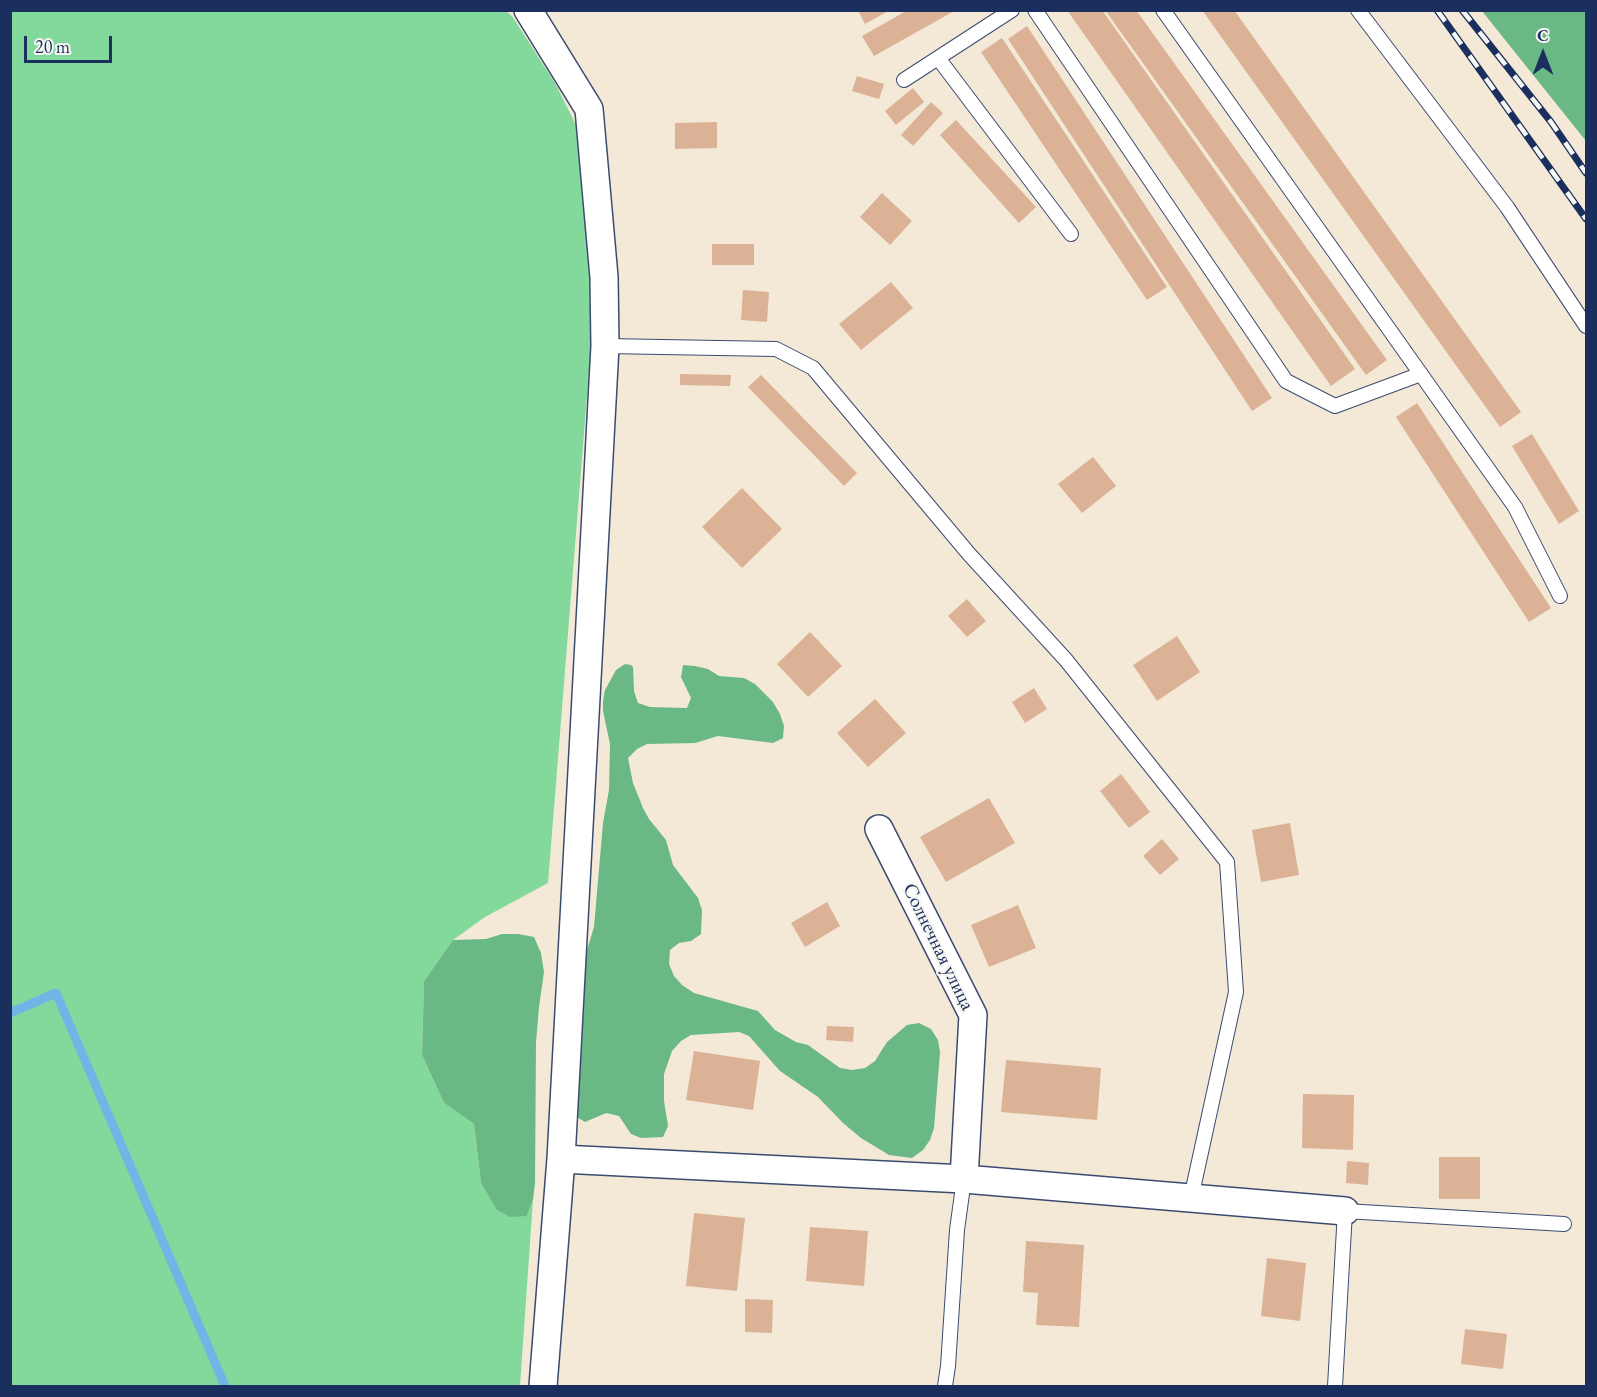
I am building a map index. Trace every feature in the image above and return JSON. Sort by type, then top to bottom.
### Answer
[{"type":"street","points":[[528,10],[589,109],[604,277],[605,346],[561,1158],[543,1386]]},
{"type":"street","name":"Солнечная улица","points":[[879,829],[973,1015],[964,1179]]},
{"type":"street","points":[[561,1158],[964,1179],[1345,1210]]},
{"type":"lane","points":[[904,80],[1012,10]]},
{"type":"lane","points":[[1035,10],[1286,381],[1335,405],[1421,374]]},
{"type":"lane","points":[[1163,10],[1515,507],[1560,596]]},
{"type":"lane","points":[[1358,10],[1507,207],[1587,327]]},
{"type":"lane","points":[[938,58],[1071,234]]},
{"type":"lane","points":[[605,346],[776,349],[813,368],[969,554],[1066,660],[1227,862],[1236,992],[1191,1198]]},
{"type":"lane","points":[[945,1386],[957,1230],[964,1179]]},
{"type":"lane","points":[[1335,1386],[1345,1210],[1564,1224]]},
{"type":"green space","points":[[10,11],[506,11],[512,16],[555,83],[577,127],[586,192],[593,321],[548,883],[485,917],[453,940],[424,981],[422,1055],[444,1103],[474,1124],[481,1183],[489,1196],[527,1216],[533,1200],[520,1386],[11,1386]]},
{"type":"green space","points":[[1482,11],[1584,11],[1586,15],[1586,141]]},
{"type":"green space","points":[[625,664],[633,667],[634,691],[638,703],[650,707],[687,708],[691,698],[681,677],[683,665],[695,666],[708,669],[719,676],[744,678],[755,684],[773,702],[784,726],[783,738],[773,743],[718,736],[695,743],[647,744],[637,749],[628,758],[633,783],[643,808],[666,840],[673,865],[698,898],[702,910],[701,934],[691,941],[679,943],[670,950],[669,964],[674,976],[694,993],[758,1011],[775,1030],[796,1042],[808,1045],[840,1068],[852,1070],[865,1068],[875,1061],[887,1042],[907,1025],[919,1023],[931,1029],[938,1040],[940,1052],[934,1128],[923,1150],[912,1158],[889,1155],[861,1138],[818,1097],[780,1071],[749,1036],[739,1032],[691,1035],[681,1041],[672,1051],[664,1074],[664,1101],[668,1126],[663,1137],[641,1138],[631,1134],[619,1116],[606,1113],[585,1122],[575,1116],[584,960],[594,927],[603,823],[609,790],[610,744],[603,701],[605,690],[616,670]]},
{"type":"green space","points":[[502,934],[534,937],[541,953],[544,972],[536,1042],[533,1200],[527,1216],[510,1217],[497,1210],[481,1183],[474,1124],[444,1103],[422,1055],[424,981],[453,940],[486,939]]},
{"type":"building","points":[[858,10],[890,10],[865,24]]},
{"type":"building","points":[[908,10],[956,10],[874,56],[862,36]]},
{"type":"building","points":[[1067,10],[1102,10],[1355,369],[1331,386]]},
{"type":"building","points":[[1105,10],[1136,10],[1387,360],[1366,375]]},
{"type":"building","points":[[1202,10],[1234,10],[1521,412],[1500,427]]},
{"type":"building","points":[[1027,26],[1272,398],[1252,411],[1008,39]]},
{"type":"building","points":[[1002,38],[1167,287],[1147,300],[981,52]]},
{"type":"building","points":[[857,76],[884,84],[879,99],[852,91]]},
{"type":"building","points":[[913,88],[924,102],[896,125],[885,111]]},
{"type":"building","points":[[931,102],[943,113],[913,146],[901,135]]},
{"type":"building","points":[[956,120],[1036,207],[1019,223],[940,135]]},
{"type":"building","points":[[717,122],[717,148],[675,149],[675,123]]},
{"type":"building","points":[[882,193],[912,221],[890,245],[860,217]]},
{"type":"building","points":[[712,244],[754,244],[754,265],[712,265]]},
{"type":"building","points":[[891,282],[913,308],[861,350],[839,324]]},
{"type":"building","points":[[743,290],[769,292],[767,322],[741,320]]},
{"type":"building","points":[[680,374],[731,375],[730,386],[680,385]]},
{"type":"building","points":[[761,375],[857,473],[844,486],[748,387]]},
{"type":"building","points":[[1417,403],[1551,608],[1529,622],[1396,417]]},
{"type":"building","points":[[1532,434],[1579,511],[1559,524],[1512,446]]},
{"type":"building","points":[[1093,457],[1116,486],[1082,513],[1058,484]]},
{"type":"building","points":[[742,488],[782,529],[742,568],[702,527]]},
{"type":"building","points":[[967,599],[986,621],[967,637],[948,616]]},
{"type":"building","points":[[810,632],[842,666],[808,697],[777,664]]},
{"type":"building","points":[[1177,636],[1200,672],[1157,701],[1133,665]]},
{"type":"building","points":[[1034,688],[1047,709],[1025,723],[1012,702]]},
{"type":"building","points":[[875,699],[906,733],[868,767],[837,733]]},
{"type":"building","points":[[1121,774],[1150,812],[1129,828],[1100,791]]},
{"type":"building","points":[[989,798],[1015,843],[946,882],[920,837]]},
{"type":"building","points":[[1290,823],[1299,875],[1261,882],[1252,830]]},
{"type":"building","points":[[1162,839],[1179,859],[1160,875],[1143,856]]},
{"type":"building","points":[[827,902],[840,926],[805,947],[791,923]]},
{"type":"building","points":[[1018,905],[1036,948],[989,967],[971,925]]},
{"type":"building","points":[[827,1026],[854,1027],[853,1042],[826,1040]]},
{"type":"building","points":[[694,1051],[760,1061],[753,1110],[686,1100]]},
{"type":"building","points":[[1006,1060],[1101,1068],[1097,1120],[1001,1112]]},
{"type":"building","points":[[1303,1094],[1354,1095],[1353,1150],[1302,1148]]},
{"type":"building","points":[[1439,1157],[1480,1157],[1480,1199],[1439,1199]]},
{"type":"building","points":[[1347,1161],[1369,1163],[1368,1185],[1346,1183]]},
{"type":"building","points":[[694,1213],[745,1218],[737,1291],[686,1286]]},
{"type":"building","points":[[810,1227],[868,1231],[864,1286],[806,1281]]},
{"type":"building","points":[[1026,1241],[1084,1245],[1079,1327],[1036,1325],[1038,1293],[1023,1292]]},
{"type":"building","points":[[1267,1258],[1306,1263],[1300,1321],[1261,1316]]},
{"type":"building","points":[[745,1299],[773,1300],[772,1333],[745,1332]]},
{"type":"building","points":[[1465,1329],[1507,1334],[1503,1369],[1461,1364]]},
{"type":"waterway","points":[[10,1013],[56,993],[225,1386]]},
{"type":"railway","points":[[1437,10],[1586,219]]},
{"type":"railway","points":[[1462,10],[1551,122],[1586,173]]}]
